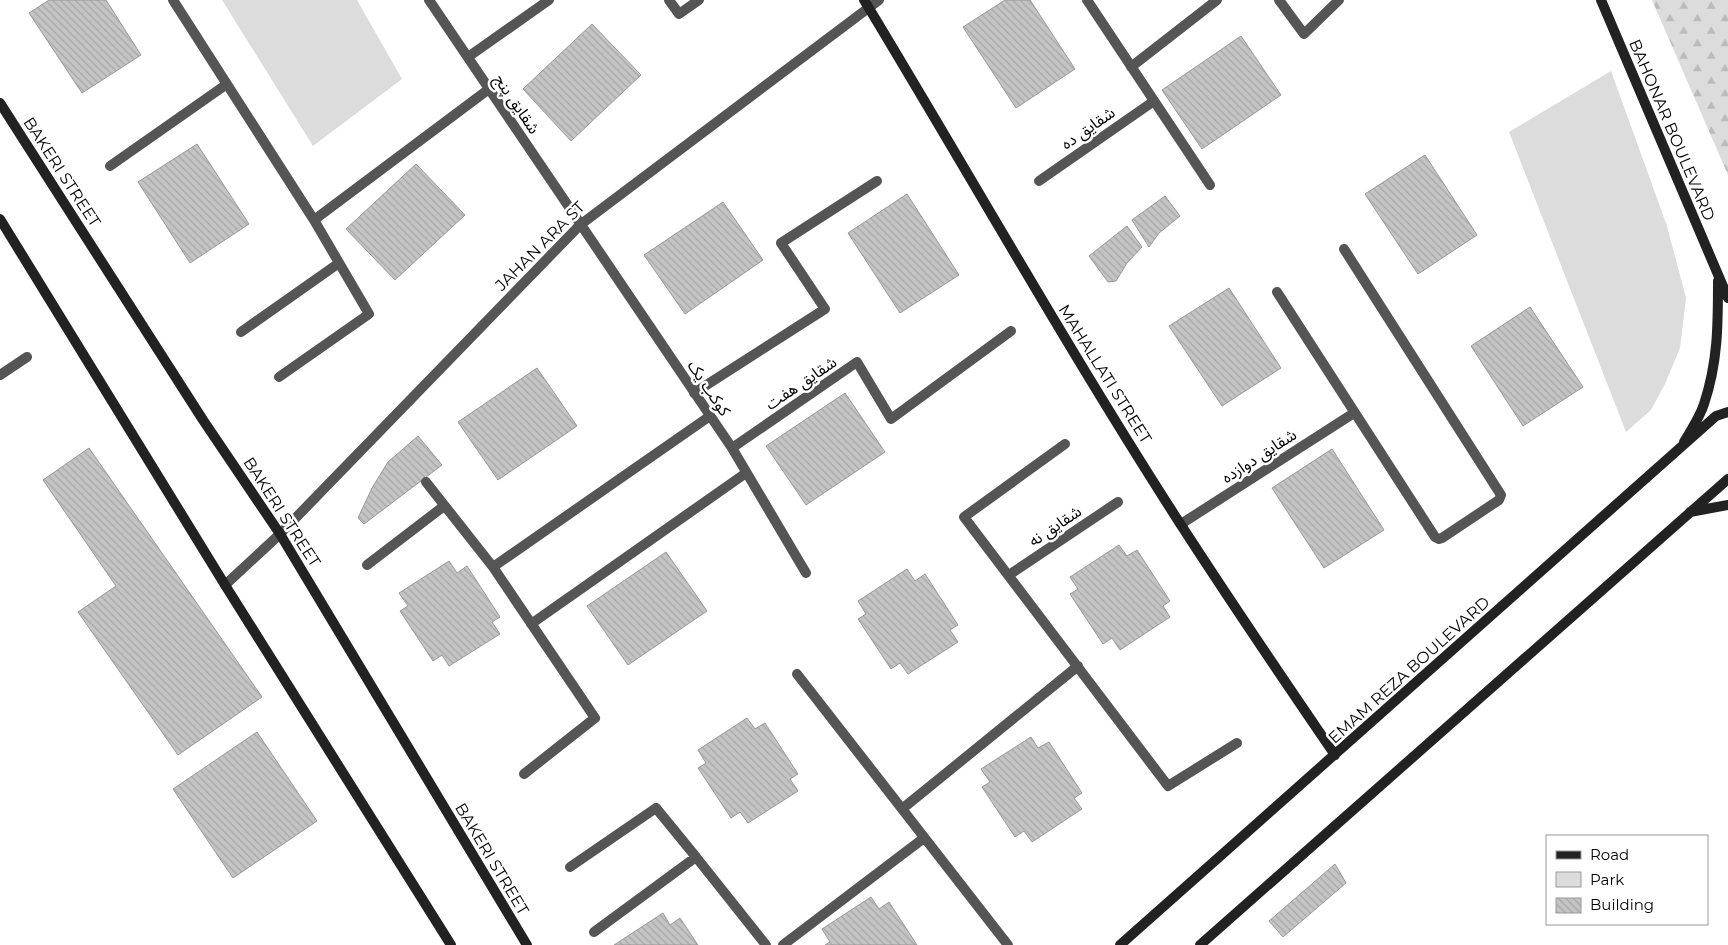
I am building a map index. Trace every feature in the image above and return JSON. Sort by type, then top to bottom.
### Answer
[{"type":"street","points":[[173,0],[314,220],[369,314],[279,377]]},
{"type":"street","name":"شقایق پنج","points":[[429,0],[580,225]]},
{"type":"street","points":[[468,57],[549,0]]},
{"type":"street","points":[[670,0],[679,14],[699,0]]},
{"type":"street","name":"JAHAN ARA ST","points":[[226,586],[280,534],[580,225],[867,4],[879,0]]},
{"type":"street","points":[[1086,0],[1210,185]]},
{"type":"street","points":[[1131,67],[1217,0]]},
{"type":"street","points":[[1279,0],[1304,34],[1339,0]]},
{"type":"street","name":"BAHONAR BOULEVARD","points":[[1601,0],[1728,298]]},
{"type":"street","name":"MAHALLATI STREET","points":[[867,4],[1031,281],[1181,524],[1334,756]]},
{"type":"street","points":[[110,166],[227,84]]},
{"type":"street","points":[[314,220],[489,89]]},
{"type":"street","name":"شقایق ده","points":[[1039,181],[1154,101]]},
{"type":"street","name":"BAKERI STREET","points":[[0,103],[198,411],[280,534],[526,945]]},
{"type":"street","points":[[694,393],[825,309],[781,243],[877,181]]},
{"type":"street","points":[[0,219],[226,586],[451,945]]},
{"type":"street","name":"کوکب یک","points":[[580,225],[732,448],[806,573]]},
{"type":"street","points":[[1277,292],[1435,537],[1442,538],[1499,500],[1501,495],[1344,249]]},
{"type":"street","points":[[242,332],[339,263]]},
{"type":"street","points":[[1680,450],[1704,406],[1714,368],[1718,334],[1718,275]]},
{"type":"street","name":"شقایق هفت","points":[[732,448],[857,362],[891,419],[1011,331]]},
{"type":"street","points":[[0,375],[27,357]]},
{"type":"street","name":"EMAM REZA BOULEVARD","points":[[1120,945],[1680,450],[1716,416],[1728,412]]},
{"type":"street","name":"شقایق دوازده","points":[[1181,524],[1354,413]]},
{"type":"street","points":[[493,567],[710,416]]},
{"type":"street","points":[[1065,444],[964,517],[1168,786],[1237,743]]},
{"type":"street","points":[[531,624],[746,472]]},
{"type":"street","points":[[1200,945],[1728,479]]},
{"type":"street","points":[[426,482],[493,567],[595,718],[524,774]]},
{"type":"street","name":"شقایق نه","points":[[1009,575],[1118,502]]},
{"type":"street","points":[[1689,512],[1728,505]]},
{"type":"street","points":[[367,566],[444,506]]},
{"type":"street","points":[[902,809],[1078,666]]},
{"type":"street","points":[[796,674],[1008,945]]},
{"type":"street","points":[[570,867],[656,808],[766,945]]},
{"type":"street","points":[[783,945],[924,838]]},
{"type":"street","points":[[594,932],[696,857]]},
{"type":"green space","points":[[222,0],[357,0],[402,79],[313,146]]},
{"type":"green space","points":[[1652,0],[1728,0],[1728,175]]},
{"type":"green space","points":[[1611,71],[1667,226],[1686,298],[1680,348],[1665,384],[1651,410],[1626,432],[1509,132]]},
{"type":"building","points":[[49,0],[106,0],[141,55],[82,93],[29,13]]},
{"type":"building","points":[[1005,0],[1030,0],[1075,69],[1016,108],[963,27]]},
{"type":"building","points":[[592,24],[641,75],[571,141],[523,89]]},
{"type":"building","points":[[1241,36],[1281,95],[1202,149],[1162,90]]},
{"type":"building","points":[[197,144],[249,224],[190,263],[138,182]]},
{"type":"building","points":[[1425,155],[1477,235],[1418,274],[1365,194]]},
{"type":"building","points":[[416,164],[465,215],[395,280],[346,229]]},
{"type":"building","points":[[907,194],[959,275],[900,313],[848,233]]},
{"type":"building","points":[[1165,196],[1180,216],[1159,233],[1149,247],[1132,220]]},
{"type":"building","points":[[723,202],[763,260],[685,314],[644,255]]},
{"type":"building","points":[[1127,226],[1142,247],[1127,263],[1116,281],[1108,282],[1089,256]]},
{"type":"building","points":[[1229,288],[1281,368],[1222,406],[1169,326]]},
{"type":"building","points":[[1530,307],[1583,387],[1523,426],[1471,346]]},
{"type":"building","points":[[537,368],[577,426],[498,480],[458,422]]},
{"type":"building","points":[[845,393],[885,452],[806,505],[766,446]]},
{"type":"building","points":[[418,436],[442,465],[364,524],[358,518],[372,488],[388,462]]},
{"type":"building","points":[[89,448],[262,697],[178,755],[78,612],[116,586],[43,480]]},
{"type":"building","points":[[1332,449],[1384,530],[1324,568],[1272,488]]},
{"type":"building","points":[[1119,545],[1127,556],[1137,550],[1170,601],[1163,606],[1170,617],[1120,650],[1112,638],[1103,644],[1070,594],[1078,589],[1070,577]]},
{"type":"building","points":[[666,552],[707,611],[628,665],[587,606]]},
{"type":"building","points":[[449,561],[457,573],[467,566],[500,617],[492,622],[500,634],[449,666],[442,655],[433,661],[400,611],[408,606],[399,593]]},
{"type":"building","points":[[907,569],[915,581],[925,574],[958,625],[950,630],[958,642],[908,674],[900,663],[891,669],[858,619],[866,614],[858,601]]},
{"type":"building","points":[[747,718],[755,729],[765,723],[798,774],[790,779],[798,791],[748,823],[740,812],[731,818],[698,768],[706,763],[698,750]]},
{"type":"building","points":[[257,732],[317,821],[233,878],[173,789]]},
{"type":"building","points":[[1031,737],[1038,748],[1049,742],[1082,793],[1074,798],[1082,809],[1032,842],[1024,831],[1015,837],[982,787],[990,782],[981,769]]},
{"type":"building","points":[[1335,864],[1346,883],[1283,937],[1269,921]]},
{"type":"building","points":[[871,897],[879,909],[889,902],[917,945],[825,945],[830,942],[822,929]]},
{"type":"building","points":[[663,913],[670,925],[680,918],[698,945],[614,945]]}]
